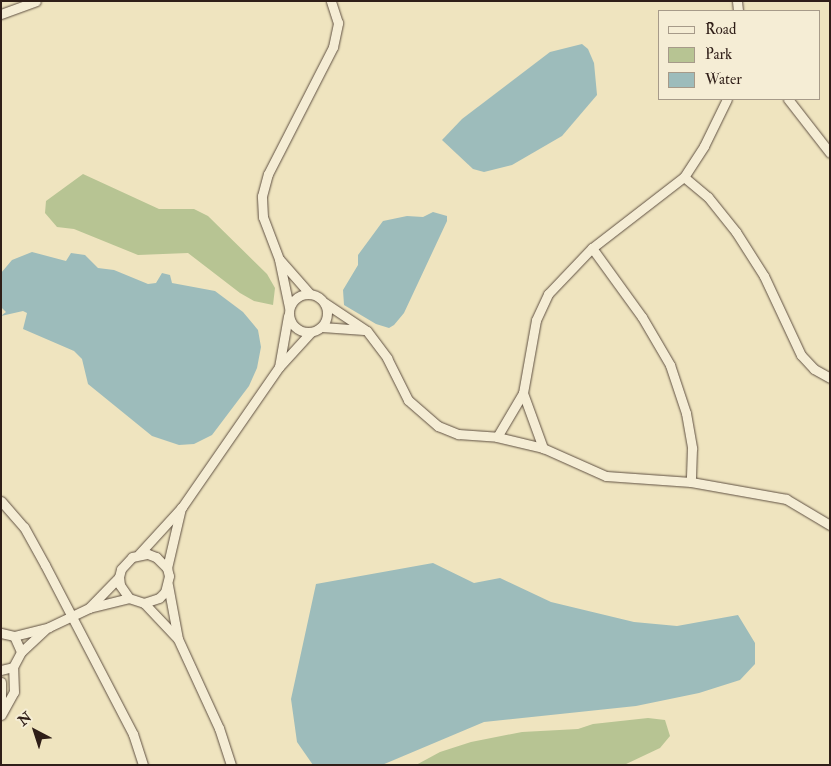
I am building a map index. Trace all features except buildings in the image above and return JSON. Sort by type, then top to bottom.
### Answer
[{"type":"street","points":[[1,14],[36,1]]},
{"type":"street","points":[[311,332],[298,330],[289,311],[279,259],[263,217],[262,196],[268,174],[334,47],[338,23],[331,1]]},
{"type":"street","points":[[497,438],[523,393],[536,320],[548,294],[592,248],[684,177],[704,146],[726,100]]},
{"type":"street","points":[[789,100],[830,152]]},
{"type":"street","points":[[684,177],[708,197],[736,232],[764,276],[801,355],[814,369],[830,378]]},
{"type":"street","points":[[592,248],[642,317],[670,366],[687,422],[692,448],[691,482]]},
{"type":"street","points":[[279,259],[309,293],[367,331],[387,358],[408,400],[423,415],[438,426],[458,434],[497,438],[544,448],[606,476],[691,482],[786,499],[830,525]]},
{"type":"street","points":[[279,367],[289,311],[297,297],[309,293]]},
{"type":"street","points":[[322,327],[328,316],[325,303]]},
{"type":"street","points":[[89,608],[119,577],[126,562],[139,554],[182,507],[279,367],[311,332],[322,327],[367,331]]},
{"type":"street","points":[[523,393],[544,448]]},
{"type":"street","points":[[1,501],[24,527],[133,734],[143,765]]},
{"type":"street","points":[[182,507],[167,568],[178,639],[219,728],[231,765]]},
{"type":"street","points":[[139,554],[156,556],[167,568]]},
{"type":"street","points":[[119,577],[120,585],[128,598]]},
{"type":"street","points":[[144,604],[159,598],[168,584]]},
{"type":"street","points":[[1,632],[14,636],[49,626],[89,608],[128,598],[144,604],[178,639]]},
{"type":"street","points":[[1,714],[14,692],[13,667],[21,652],[49,626]]},
{"type":"street","points":[[14,636],[21,652]]},
{"type":"street","points":[[1,670],[13,667]]},
{"type":"street","points":[[1,682],[1,714]]},
{"type":"green space","points":[[83,174],[159,209],[194,209],[208,216],[267,274],[275,288],[273,305],[254,301],[240,293],[188,253],[138,255],[74,229],[57,227],[45,213],[46,201]]},
{"type":"green space","points":[[648,718],[665,720],[670,736],[660,748],[624,765],[416,765],[440,752],[471,742],[522,732],[578,729],[593,724]]},
{"type":"water","points":[[582,44],[588,49],[594,63],[597,95],[562,136],[512,165],[484,172],[473,169],[442,140],[462,119],[550,52]]},
{"type":"water","points":[[433,212],[447,216],[447,221],[404,313],[394,325],[389,328],[376,324],[344,305],[343,290],[358,265],[358,255],[383,221],[407,216],[423,217]]},
{"type":"water","points":[[32,252],[66,261],[71,253],[85,255],[98,268],[114,270],[148,284],[156,283],[162,273],[170,275],[172,283],[215,291],[243,312],[258,330],[261,347],[257,368],[249,386],[212,435],[194,444],[179,445],[152,436],[88,384],[82,359],[74,351],[23,329],[27,313],[23,311],[1,316],[6,312],[1,307],[1,273],[12,260]]},
{"type":"water","points":[[433,563],[474,583],[500,578],[551,602],[634,622],[677,626],[738,615],[755,643],[755,664],[740,680],[699,693],[636,706],[484,722],[382,765],[313,765],[297,742],[291,699],[316,584]]}]
